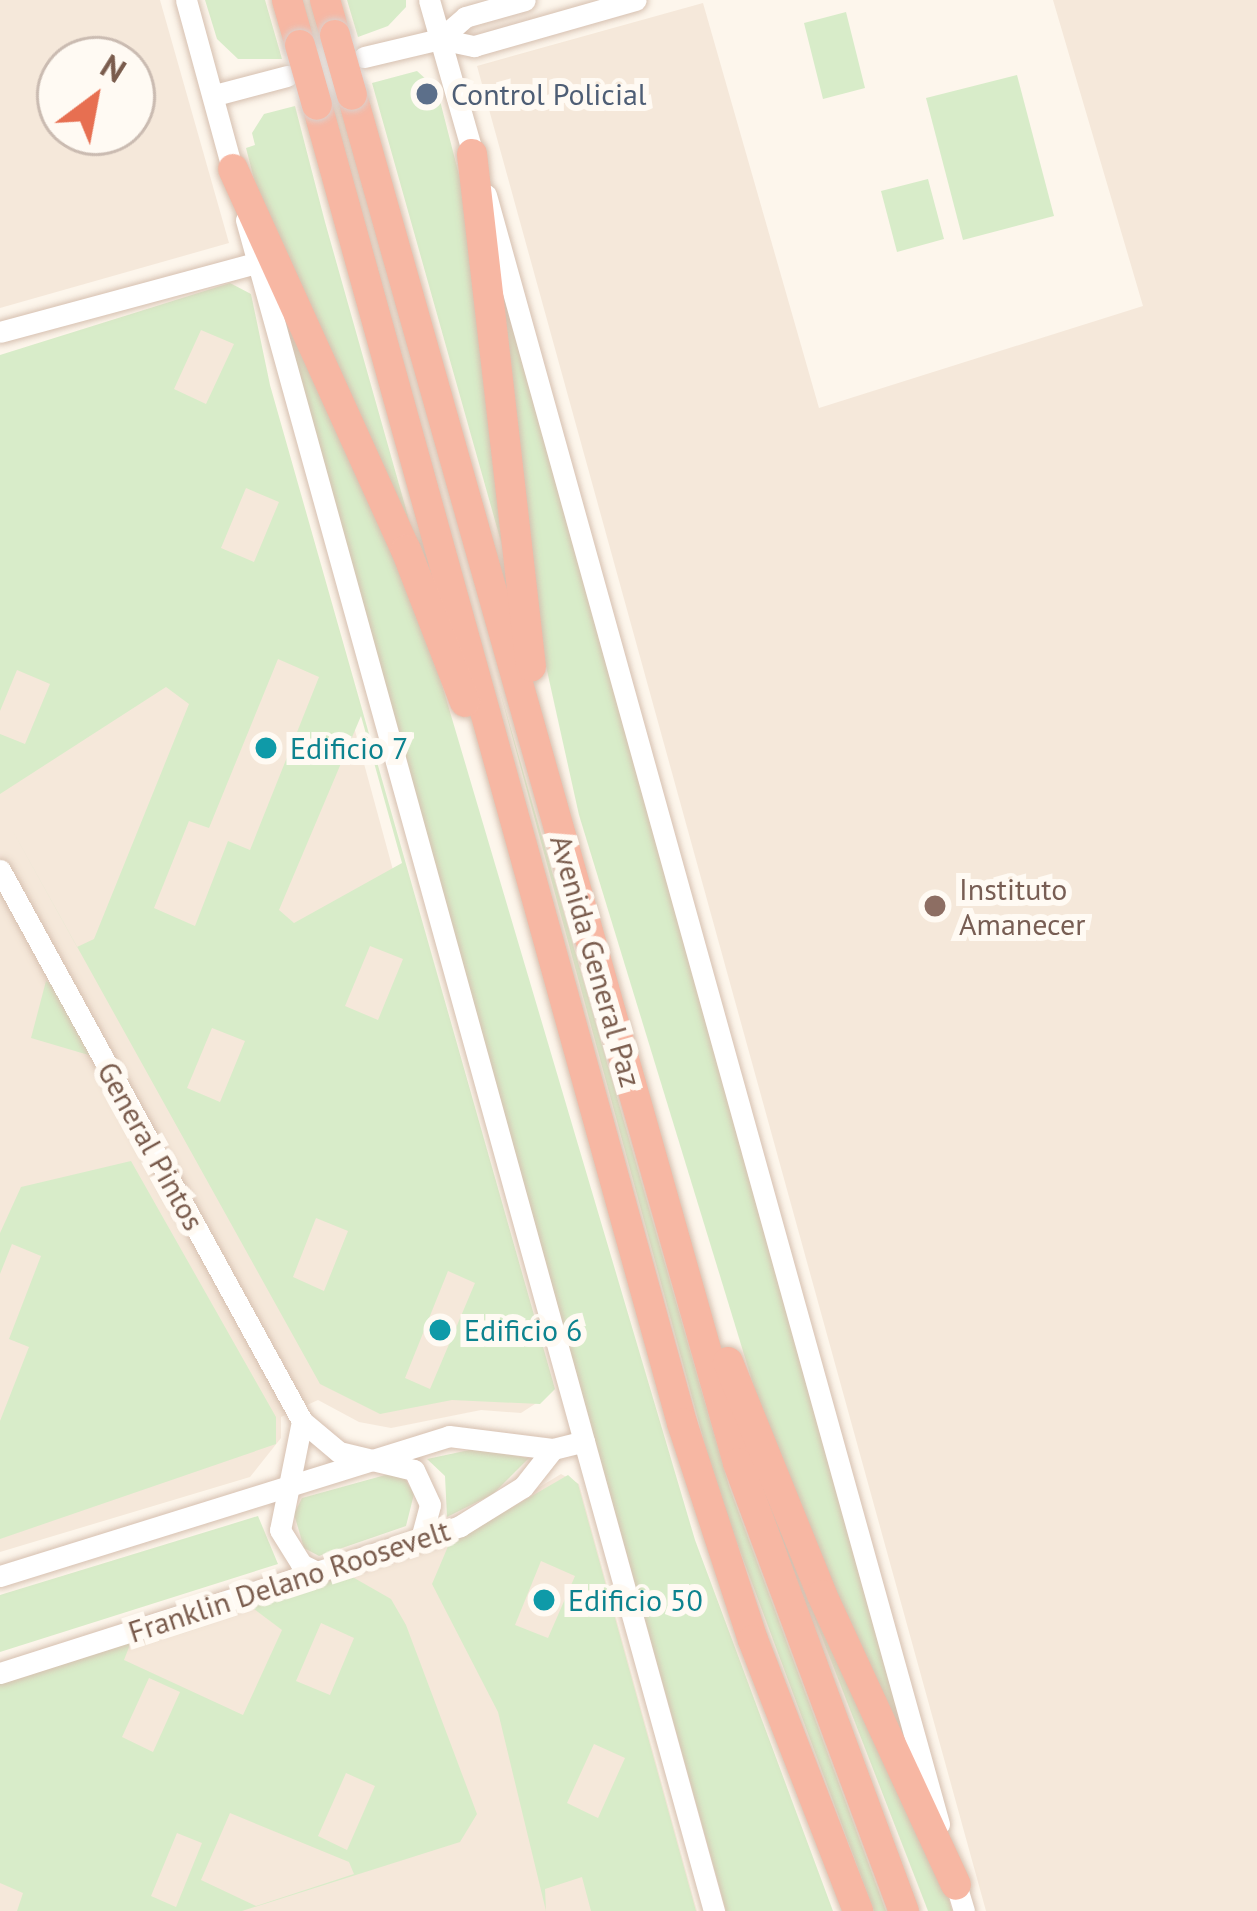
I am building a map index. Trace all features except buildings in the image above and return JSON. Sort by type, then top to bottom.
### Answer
[{"type":"highway","name":"Avenida General Paz","points":[[287,0],[707,1504],[858,1911]]},
{"type":"highway","name":"Avenida General Paz","points":[[325,0],[765,1544],[904,1911]]},
{"type":"highway","points":[[472,154],[520,605],[565,850]]},
{"type":"highway","points":[[232,169],[406,550],[525,854]]},
{"type":"highway","points":[[662,1190],[788,1519],[960,1898]]},
{"type":"street","points":[[186,0],[215,95],[254,262],[714,1911]]},
{"type":"street","points":[[429,0],[960,1898]]},
{"type":"street","points":[[440,39],[465,17],[525,0]]},
{"type":"street","points":[[364,57],[440,39],[474,46],[636,0]]},
{"type":"street","points":[[215,95],[287,76]]},
{"type":"street","points":[[0,332],[254,262]]},
{"type":"street","name":"General Pintos","points":[[0,870],[302,1421],[339,1452],[414,1470],[428,1492],[421,1538]]},
{"type":"street","points":[[302,1421],[282,1490],[280,1530],[288,1549],[319,1574]]},
{"type":"street","points":[[0,1576],[468,1435],[554,1449],[584,1442]]},
{"type":"street","name":"Franklin Delano Roosevelt","points":[[0,1673],[421,1538],[496,1507],[554,1449]]},
{"type":"shaded area","points":[[0,0],[160,0],[229,243],[0,308]]},
{"type":"shaded area","points":[[1053,0],[1257,0],[1257,1911],[986,1911],[477,66],[703,3],[819,408],[1143,306]]},
{"type":"shaded area","points":[[239,305],[538,1402],[521,1413],[481,1410],[391,1428],[359,1422],[318,1400],[281,1417],[281,1438],[250,1477],[0,1552],[0,364]]},
{"type":"shaded area","points":[[561,1474],[579,1484],[697,1911],[0,1911],[0,1677],[461,1535]]},
{"type":"green space","points":[[205,0],[265,0],[282,59],[238,59],[217,39]]},
{"type":"green space","points":[[347,0],[406,0],[406,7],[388,26],[358,37]]},
{"type":"green space","points":[[846,12],[865,88],[823,99],[804,23]]},
{"type":"green space","points":[[417,71],[428,81],[419,83],[426,104],[437,89],[470,218],[503,549],[372,83]]},
{"type":"green space","points":[[1017,75],[1054,216],[963,240],[926,98]]},
{"type":"green space","points":[[295,106],[424,573],[255,183],[246,148],[255,145],[252,133],[264,114]]},
{"type":"green space","points":[[928,179],[944,239],[897,252],[881,191]]},
{"type":"green space","points":[[492,254],[913,1768],[769,1436],[579,815],[540,639]]},
{"type":"green space","points":[[230,283],[251,294],[270,385],[555,1389],[540,1404],[452,1400],[380,1414],[320,1384],[77,947],[94,939],[189,704],[166,687],[0,794],[0,734],[25,744],[50,684],[17,670],[0,711],[0,355]],"holes":[[[201,330],[234,344],[206,404],[174,389]],[[246,488],[279,502],[254,562],[221,548]],[[278,659],[319,677],[250,850],[228,841],[195,926],[154,908],[189,821],[209,828]],[[361,716],[402,863],[294,923],[279,910]],[[370,946],[403,959],[378,1020],[345,1006]],[[212,1028],[245,1041],[220,1102],[187,1088]],[[316,1218],[348,1231],[324,1291],[293,1277]],[[448,1271],[475,1283],[430,1389],[405,1378]]]},
{"type":"green space","points":[[277,297],[424,624],[695,1540],[833,1911],[726,1911]]},
{"type":"green space","points":[[498,684],[729,1486],[886,1911],[874,1911],[717,1489]]},
{"type":"green space","points":[[46,981],[50,983],[92,1056],[31,1038]]},
{"type":"green space","points":[[131,1161],[276,1417],[276,1444],[0,1539],[0,1421],[29,1347],[9,1339],[41,1256],[12,1244],[0,1274],[0,1233],[21,1187]]},
{"type":"green space","points":[[474,1449],[529,1458],[493,1494],[447,1517],[445,1476],[427,1459]]},
{"type":"green space","points":[[389,1474],[405,1479],[414,1494],[406,1526],[319,1556],[304,1548],[294,1514],[302,1498]]},
{"type":"green space","points":[[568,1475],[578,1484],[696,1911],[591,1911],[582,1877],[545,1889],[546,1911],[498,1712],[432,1584],[449,1544]],"holes":[[[541,1561],[575,1576],[548,1638],[515,1625]],[[594,1744],[625,1758],[598,1818],[567,1803]]]},
{"type":"green space","points":[[258,1516],[278,1564],[0,1652],[0,1595]]},
{"type":"green space","points":[[349,1575],[391,1599],[406,1625],[477,1814],[460,1842],[242,1911],[17,1911],[23,1893],[0,1883],[0,1681]],"holes":[[[250,1606],[282,1630],[243,1715],[124,1660],[131,1642]],[[321,1623],[354,1638],[330,1695],[296,1681]],[[149,1678],[180,1692],[153,1752],[122,1737]],[[346,1773],[375,1786],[347,1850],[318,1836]],[[230,1813],[349,1862],[354,1874],[256,1906],[201,1880]],[[177,1833],[202,1843],[176,1907],[151,1896]]]},
{"type":"green space","points":[[808,1601],[948,1896],[952,1911],[928,1911]]},
{"type":"place","name":"Control Policial","points":[[427,94]]},
{"type":"place","name":"Edificio 7","points":[[266,748]]},
{"type":"place","name":"Instituto Amanecer","points":[[935,906]]},
{"type":"place","name":"Edificio 6","points":[[440,1330]]},
{"type":"place","name":"Edificio 50","points":[[544,1600]]}]
